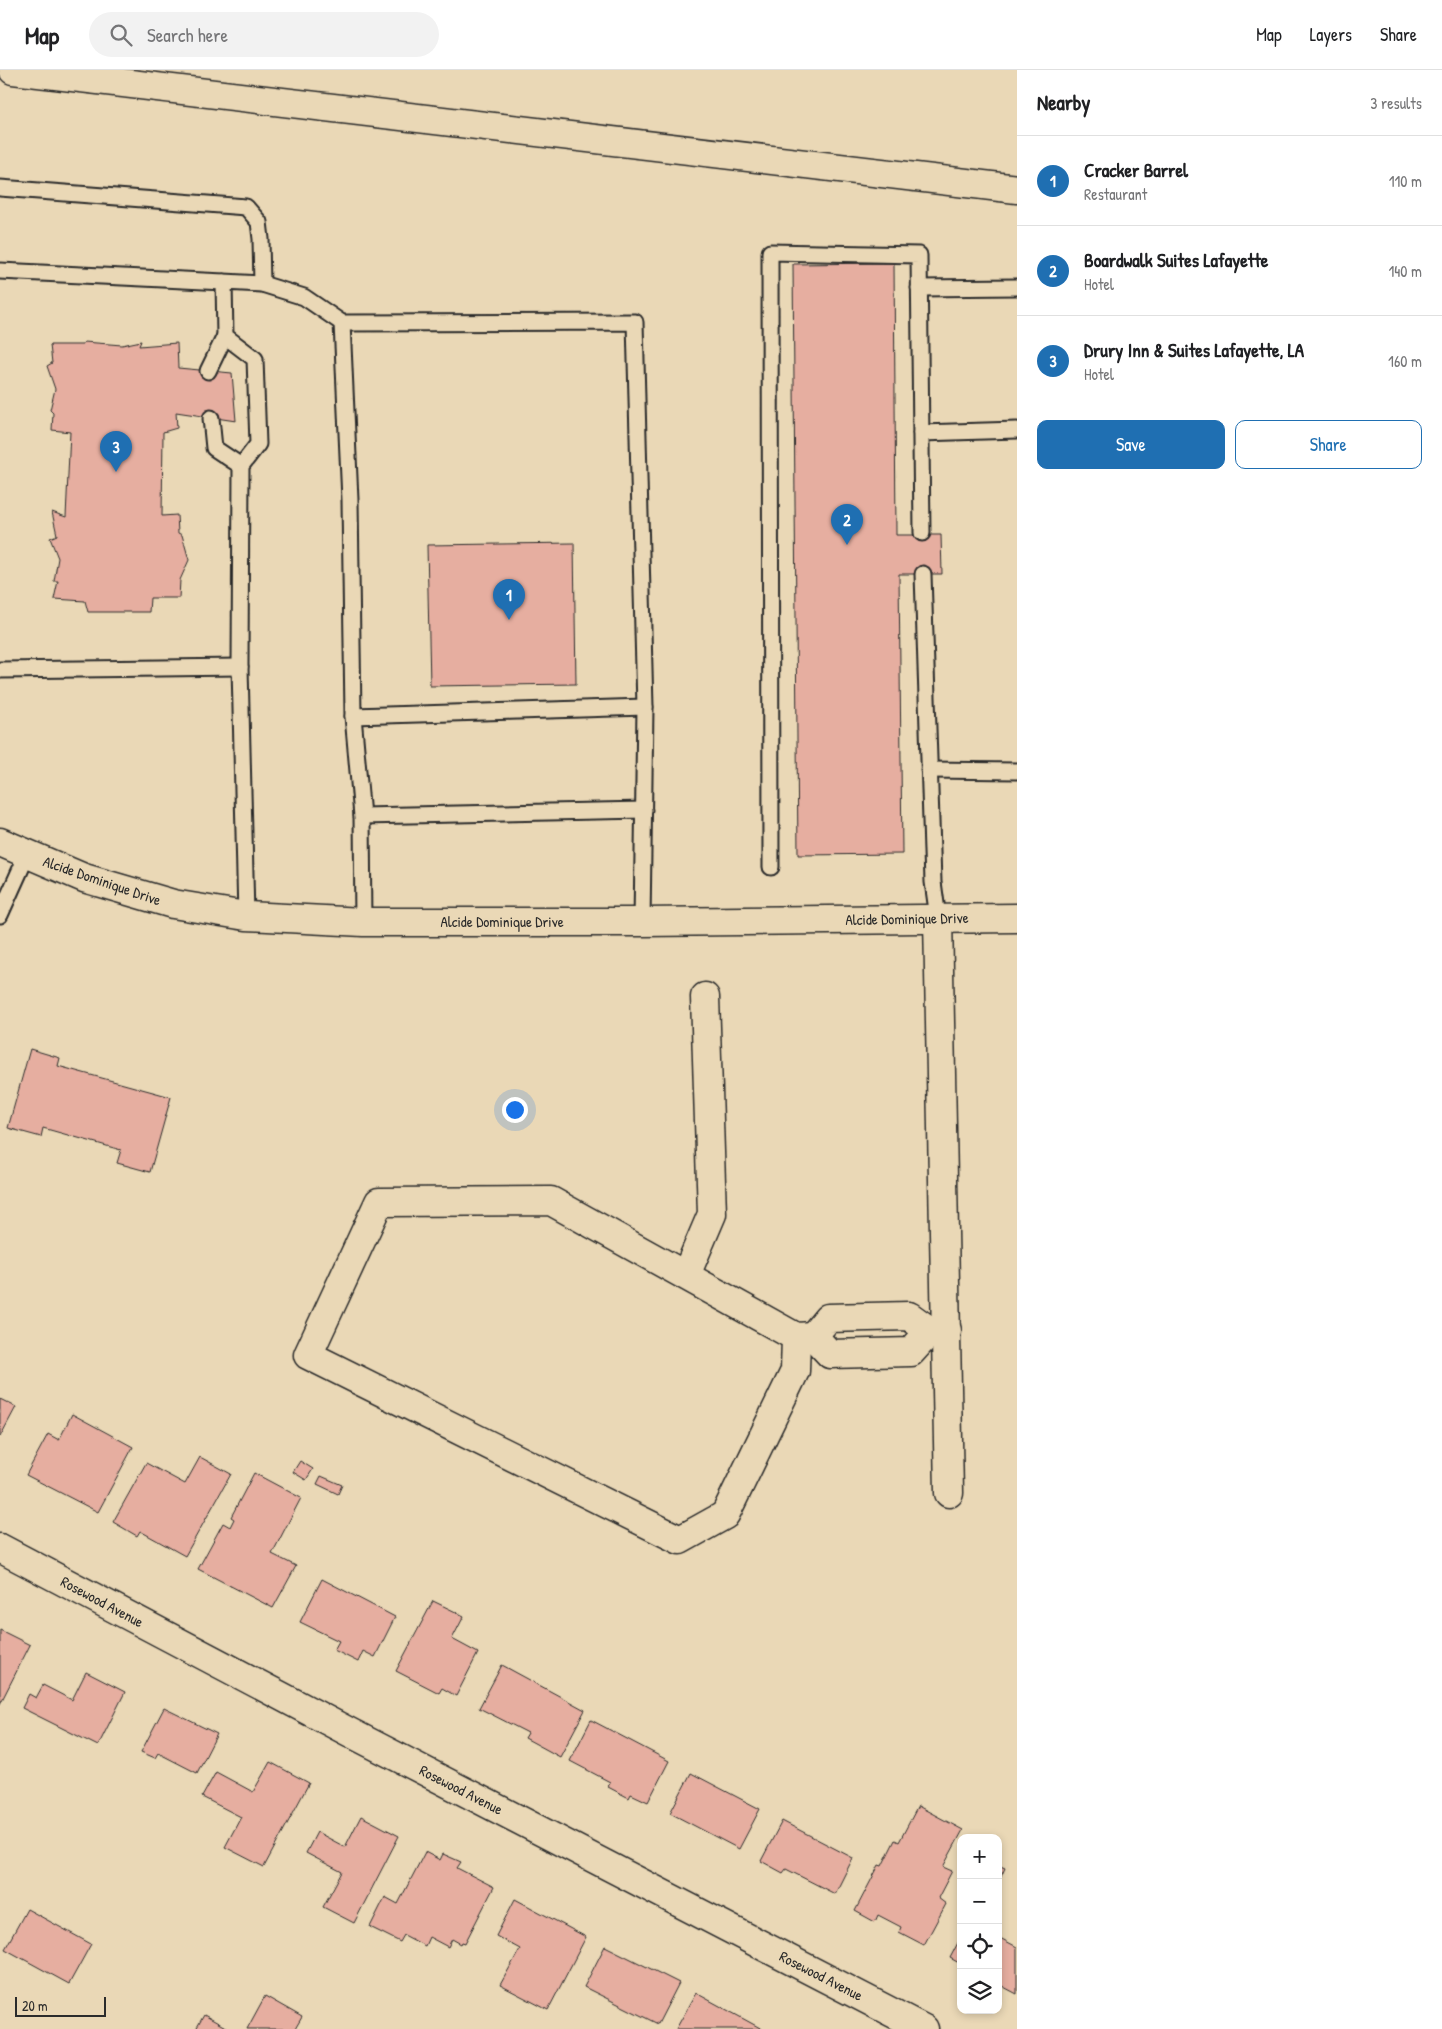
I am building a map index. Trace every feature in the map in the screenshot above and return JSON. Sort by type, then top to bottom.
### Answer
[{"type":"main road","points":[[13,70],[1017,189]]},
{"type":"main road","name":"Alcide Dominique Drive","points":[[0,842],[84,878],[173,904],[246,916],[363,922],[642,922],[1017,918]]},
{"type":"main road","points":[[938,918],[938,1331],[949,1493]]},
{"type":"main road","points":[[686,1275],[712,1214],[705,997]]},
{"type":"main road","points":[[938,1331],[909,1316],[828,1318],[805,1336],[795,1371],[725,1515],[680,1540],[308,1355],[379,1202],[551,1202],[686,1275],[805,1336],[830,1354],[911,1352],[938,1331]]},
{"type":"main road","points":[[863,1317],[866,1352]]},
{"type":"main road","name":"Rosewood Avenue","points":[[0,1548],[360,1738],[924,2029]]},
{"type":"lane","points":[[0,188],[246,207],[259,222],[262,284]]},
{"type":"lane","points":[[771,867],[770,252],[919,255],[922,533]]},
{"type":"lane","points":[[0,271],[262,284],[304,297],[342,324],[634,322],[645,707],[642,922]]},
{"type":"lane","points":[[208,371],[225,336],[224,282]]},
{"type":"lane","points":[[919,288],[1017,287]]},
{"type":"lane","points":[[342,324],[350,482],[353,716],[362,816],[363,922]]},
{"type":"lane","points":[[225,336],[255,359],[258,444],[241,466],[240,667],[246,916]]},
{"type":"lane","points":[[211,418],[214,448],[241,466]]},
{"type":"lane","points":[[921,433],[1017,430]]},
{"type":"lane","points":[[924,574],[933,882],[938,918]]},
{"type":"lane","points":[[0,670],[240,667]]},
{"type":"lane","points":[[353,716],[645,707]]},
{"type":"lane","points":[[929,770],[1017,771]]},
{"type":"lane","points":[[362,816],[644,810]]},
{"type":"lane","points":[[0,915],[27,855]]},
{"type":"building","points":[[894,263],[896,535],[941,535],[942,574],[899,574],[902,854],[798,855],[793,264]]},
{"type":"building","points":[[141,341],[139,346],[177,343],[178,368],[232,373],[236,421],[176,412],[177,428],[163,432],[162,516],[177,515],[178,533],[182,535],[189,560],[180,580],[179,598],[150,598],[149,612],[88,612],[85,601],[54,599],[58,581],[54,581],[58,558],[50,538],[57,535],[52,512],[66,517],[70,432],[52,430],[53,413],[50,410],[55,389],[47,366],[52,363],[50,345],[82,345],[84,342],[122,345]]},
{"type":"building","points":[[574,543],[576,684],[430,686],[427,545]]},
{"type":"building","points":[[30,1049],[60,1058],[58,1066],[171,1097],[150,1172],[117,1163],[121,1150],[43,1128],[41,1137],[8,1128]]},
{"type":"building","points":[[0,1399],[16,1407],[0,1437]]},
{"type":"building","points":[[72,1414],[133,1447],[98,1512],[26,1475],[48,1434],[59,1440]]},
{"type":"building","points":[[200,1457],[231,1474],[185,1556],[140,1531],[137,1536],[113,1522],[146,1463],[185,1484]]},
{"type":"building","points":[[300,1461],[313,1469],[306,1480],[293,1472]]},
{"type":"building","points":[[254,1473],[301,1498],[272,1554],[296,1566],[273,1608],[198,1569],[223,1523],[230,1527],[234,1519],[231,1517]]},
{"type":"building","points":[[321,1476],[342,1485],[338,1494],[317,1484]]},
{"type":"building","points":[[322,1579],[395,1617],[375,1657],[363,1651],[358,1662],[334,1650],[339,1641],[300,1622]]},
{"type":"building","points":[[433,1601],[464,1616],[452,1639],[478,1653],[456,1696],[442,1688],[439,1693],[396,1671]]},
{"type":"building","points":[[0,1630],[30,1645],[0,1704]]},
{"type":"building","points":[[502,1665],[585,1710],[560,1757],[525,1738],[528,1733],[479,1708]]},
{"type":"building","points":[[86,1672],[125,1692],[98,1746],[22,1708],[29,1694],[36,1698],[43,1685],[72,1700]]},
{"type":"building","points":[[164,1708],[217,1734],[197,1773],[158,1753],[155,1758],[141,1752]]},
{"type":"building","points":[[591,1720],[669,1761],[648,1802],[631,1794],[629,1798],[608,1787],[610,1782],[570,1761]]},
{"type":"building","points":[[270,1762],[309,1783],[264,1867],[225,1847],[241,1817],[202,1797],[216,1772],[253,1792]]},
{"type":"building","points":[[691,1773],[760,1809],[739,1849],[670,1813]]},
{"type":"building","points":[[918,1806],[963,1830],[961,1834],[957,1834],[957,1841],[943,1867],[952,1871],[938,1898],[946,1904],[924,1945],[899,1932],[901,1927],[878,1915],[875,1922],[855,1911],[879,1865],[882,1866],[895,1840],[899,1842]]},
{"type":"building","points":[[361,1816],[399,1836],[354,1923],[323,1907],[342,1872],[306,1853],[317,1832],[345,1847]]},
{"type":"building","points":[[782,1821],[853,1858],[835,1894],[786,1869],[783,1873],[761,1861]]},
{"type":"building","points":[[425,1852],[440,1860],[443,1854],[461,1862],[457,1868],[494,1887],[465,1943],[462,1942],[461,1944],[452,1939],[448,1947],[429,1937],[425,1946],[404,1935],[400,1942],[370,1927],[385,1897],[398,1904]]},
{"type":"building","points":[[515,1899],[586,1937],[548,2010],[500,1985],[520,1949],[496,1936]]},
{"type":"building","points":[[27,1909],[91,1944],[69,1984],[5,1949]]},
{"type":"building","points":[[1002,1939],[1017,1947],[1017,1994],[1002,1986]]},
{"type":"building","points":[[957,1945],[957,1962],[950,1958]]},
{"type":"building","points":[[605,1946],[679,1983],[658,2024],[584,1987]]},
{"type":"building","points":[[696,1993],[762,2029],[676,2029]]},
{"type":"building","points":[[265,1996],[302,2017],[295,2029],[247,2029]]},
{"type":"building","points":[[204,2015],[229,2029],[196,2029]]},
{"type":"place","name":"Drury Inn & Suites Lafayette, LA","points":[[116,472]]},
{"type":"place","name":"Boardwalk Suites Lafayette","points":[[847,545]]},
{"type":"place","name":"Cracker Barrel","points":[[509,620]]}]
